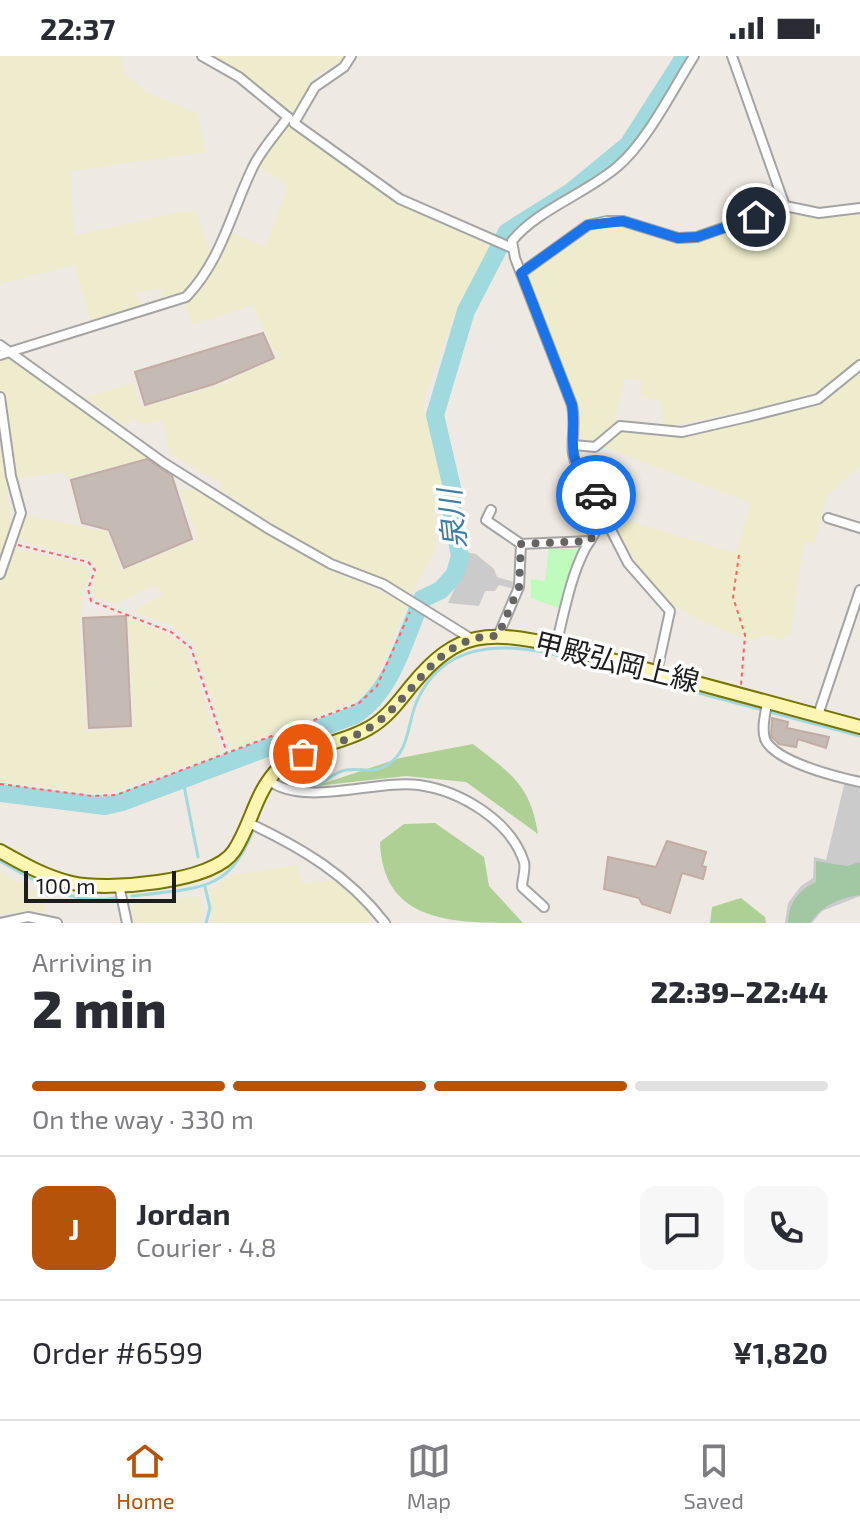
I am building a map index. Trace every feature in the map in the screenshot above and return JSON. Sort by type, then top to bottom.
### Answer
[{"type":"main road","name":"甲殿弘岡上線","points":[[0,851],[26,866],[70,883],[119,885],[192,875],[212,867],[233,854],[254,825],[268,780],[283,764],[371,727],[390,712],[428,665],[448,648],[470,638],[498,636],[556,645],[739,694],[767,707],[818,715],[860,727]]},
{"type":"street","points":[[202,56],[239,77],[291,120],[400,199],[509,247],[572,405],[576,426],[576,463],[595,490],[601,509],[600,523],[580,560],[556,645]]},
{"type":"street","points":[[4,354],[186,297],[204,279],[215,259],[253,165],[315,87],[344,67],[351,56]]},
{"type":"street","points":[[509,247],[525,225],[573,199],[620,165],[694,56]]},
{"type":"street","points":[[732,56],[785,206]]},
{"type":"street","points":[[521,273],[588,225],[623,221],[678,238],[697,237],[785,206],[819,213],[860,208]]},
{"type":"street","points":[[0,345],[4,354],[164,463],[269,529],[331,564],[383,584],[470,638]]},
{"type":"street","points":[[574,445],[595,447],[620,426],[682,432],[818,399],[860,365]]},
{"type":"street","points":[[0,397],[11,476],[21,513],[13,544],[0,574]]},
{"type":"street","points":[[491,510],[486,520],[521,544],[590,541]]},
{"type":"street","points":[[828,518],[860,528]]},
{"type":"street","points":[[600,523],[609,526],[628,563],[670,611],[657,671]]},
{"type":"street","points":[[498,636],[519,587],[521,544]]},
{"type":"street","points":[[818,715],[860,590]]},
{"type":"street","points":[[767,707],[763,728],[771,747],[797,763],[860,782]]},
{"type":"street","points":[[268,780],[281,790],[337,791],[419,785],[448,795],[498,819],[524,864],[522,887],[544,907]]},
{"type":"street","points":[[254,825],[312,855],[344,877],[385,923]]},
{"type":"street","points":[[119,885],[127,923]]},
{"type":"street","points":[[0,923],[28,917],[57,923]]},
{"type":"path","points":[[13,544],[88,562],[95,570],[88,589],[91,601],[171,632],[191,648],[227,754]]},
{"type":"path","points":[[739,555],[733,597],[745,635],[739,694]]},
{"type":"path","points":[[0,784],[92,796],[116,795],[359,703],[377,686],[414,603]]},
{"type":"shaded area","points":[[0,56],[121,56],[125,74],[146,92],[197,113],[206,152],[71,171],[74,236],[179,212],[196,212],[211,254],[198,279],[181,293],[165,298],[162,288],[136,293],[142,306],[92,323],[75,265],[0,284]]},
{"type":"shaded area","points":[[211,56],[343,56],[338,63],[316,74],[295,111],[288,112],[254,82]]},
{"type":"shaded area","points":[[288,121],[384,193],[492,247],[457,307],[422,404],[443,476],[434,510],[436,548],[412,594],[321,555],[219,488],[222,483],[170,454],[163,420],[141,424],[136,418],[124,424],[85,397],[134,383],[141,408],[217,386],[278,358],[253,305],[193,325],[184,301],[208,279],[230,232],[266,247],[288,185],[257,166]]},
{"type":"shaded area","points":[[790,211],[811,217],[860,216],[860,357],[815,396],[662,428],[662,401],[641,396],[642,381],[625,378],[614,424],[595,442],[581,440],[576,401],[529,274],[594,230],[621,227],[670,244],[686,244]]},
{"type":"shaded area","points":[[9,355],[153,457],[68,478],[63,472],[15,479],[0,392],[0,357]]},
{"type":"shaded area","points":[[860,370],[860,466],[827,496],[815,543],[804,541],[791,633],[782,639],[766,635],[750,641],[693,617],[671,603],[642,572],[609,515],[736,553],[751,503],[602,446],[622,428],[660,437],[685,435],[825,401],[845,379]]},
{"type":"shaded area","points":[[0,447],[12,528],[0,557]]},
{"type":"shaded area","points":[[199,489],[310,559],[407,604],[375,682],[356,701],[230,750],[192,641],[172,626],[134,611],[163,595],[155,585],[116,604],[96,598],[92,590],[98,569],[92,560],[19,540],[27,515],[107,532],[122,571],[199,539],[180,490]]},
{"type":"shaded area","points":[[16,548],[85,566],[91,572],[83,589],[80,629],[86,732],[135,728],[128,618],[168,634],[187,648],[222,753],[114,792],[92,793],[0,782],[0,584]]},
{"type":"shaded area","points":[[464,552],[476,554],[494,569],[497,577],[514,582],[515,589],[499,585],[495,591],[485,591],[479,606],[448,603],[459,579]]},
{"type":"shaded area","points":[[845,781],[860,785],[860,896],[822,911],[812,923],[785,923],[788,903],[801,886],[813,878],[814,857],[826,860]]},
{"type":"shaded area","points":[[297,865],[303,884],[338,879],[369,910],[369,923],[211,923],[210,890],[234,875]]},
{"type":"shaded area","points":[[0,872],[48,898],[45,911],[0,914]]},
{"type":"shaded area","points":[[199,896],[204,910],[201,923],[134,923],[132,905]]},
{"type":"green space","points":[[549,549],[579,549],[561,609],[531,598],[531,579],[545,581]]},
{"type":"green space","points":[[473,744],[508,772],[524,791],[538,834],[466,782],[406,776],[316,786],[400,758]]},
{"type":"green space","points":[[435,823],[484,857],[489,886],[523,923],[447,919],[426,913],[408,903],[393,889],[384,869],[380,842],[404,824]]},
{"type":"green space","points":[[816,861],[847,866],[860,862],[860,895],[832,903],[810,923],[788,923],[796,898],[816,882]]},
{"type":"green space","points":[[741,898],[765,917],[766,923],[710,923],[712,907]]},
{"type":"building","points":[[263,333],[274,358],[214,384],[145,405],[135,372]]},
{"type":"building","points":[[147,459],[172,476],[192,539],[124,568],[109,530],[82,523],[71,480]]},
{"type":"building","points":[[126,616],[131,726],[89,728],[83,618]]},
{"type":"building","points":[[772,718],[788,722],[787,728],[829,737],[826,748],[798,739],[796,747],[779,744],[771,736]]},
{"type":"building","points":[[667,841],[706,852],[702,866],[706,867],[703,879],[682,873],[670,913],[642,904],[639,898],[604,889],[608,857],[656,867]]},
{"type":"waterway","name":"泉川","points":[[0,793],[105,806],[122,802],[355,715],[368,705],[396,663],[422,599],[441,590],[455,574],[460,556],[452,516],[453,492],[435,415],[466,311],[507,232],[572,191],[628,145],[685,56]]},
{"type":"waterway","points":[[283,783],[315,785],[342,771],[372,770],[387,765],[404,745],[417,701],[428,682],[456,658],[490,649],[548,653],[860,736]]},
{"type":"waterway","points":[[183,781],[198,857]]},
{"type":"waterway","points":[[132,896],[182,890],[217,880],[230,870],[241,855],[261,807]]},
{"type":"waterway","points":[[0,861],[41,884],[69,895],[99,900],[115,898]]},
{"type":"waterway","points":[[205,887],[210,908],[206,923]]},
{"type":"way so far","points":[[303,754],[371,727],[390,712],[428,665],[448,648],[470,638],[498,636],[519,587],[521,544],[590,541],[600,523],[601,509],[596,495]]},
{"type":"route","points":[[596,495],[576,463],[573,453],[576,426],[572,405],[521,273],[588,225],[623,221],[678,238],[697,237],[756,217]]}]
